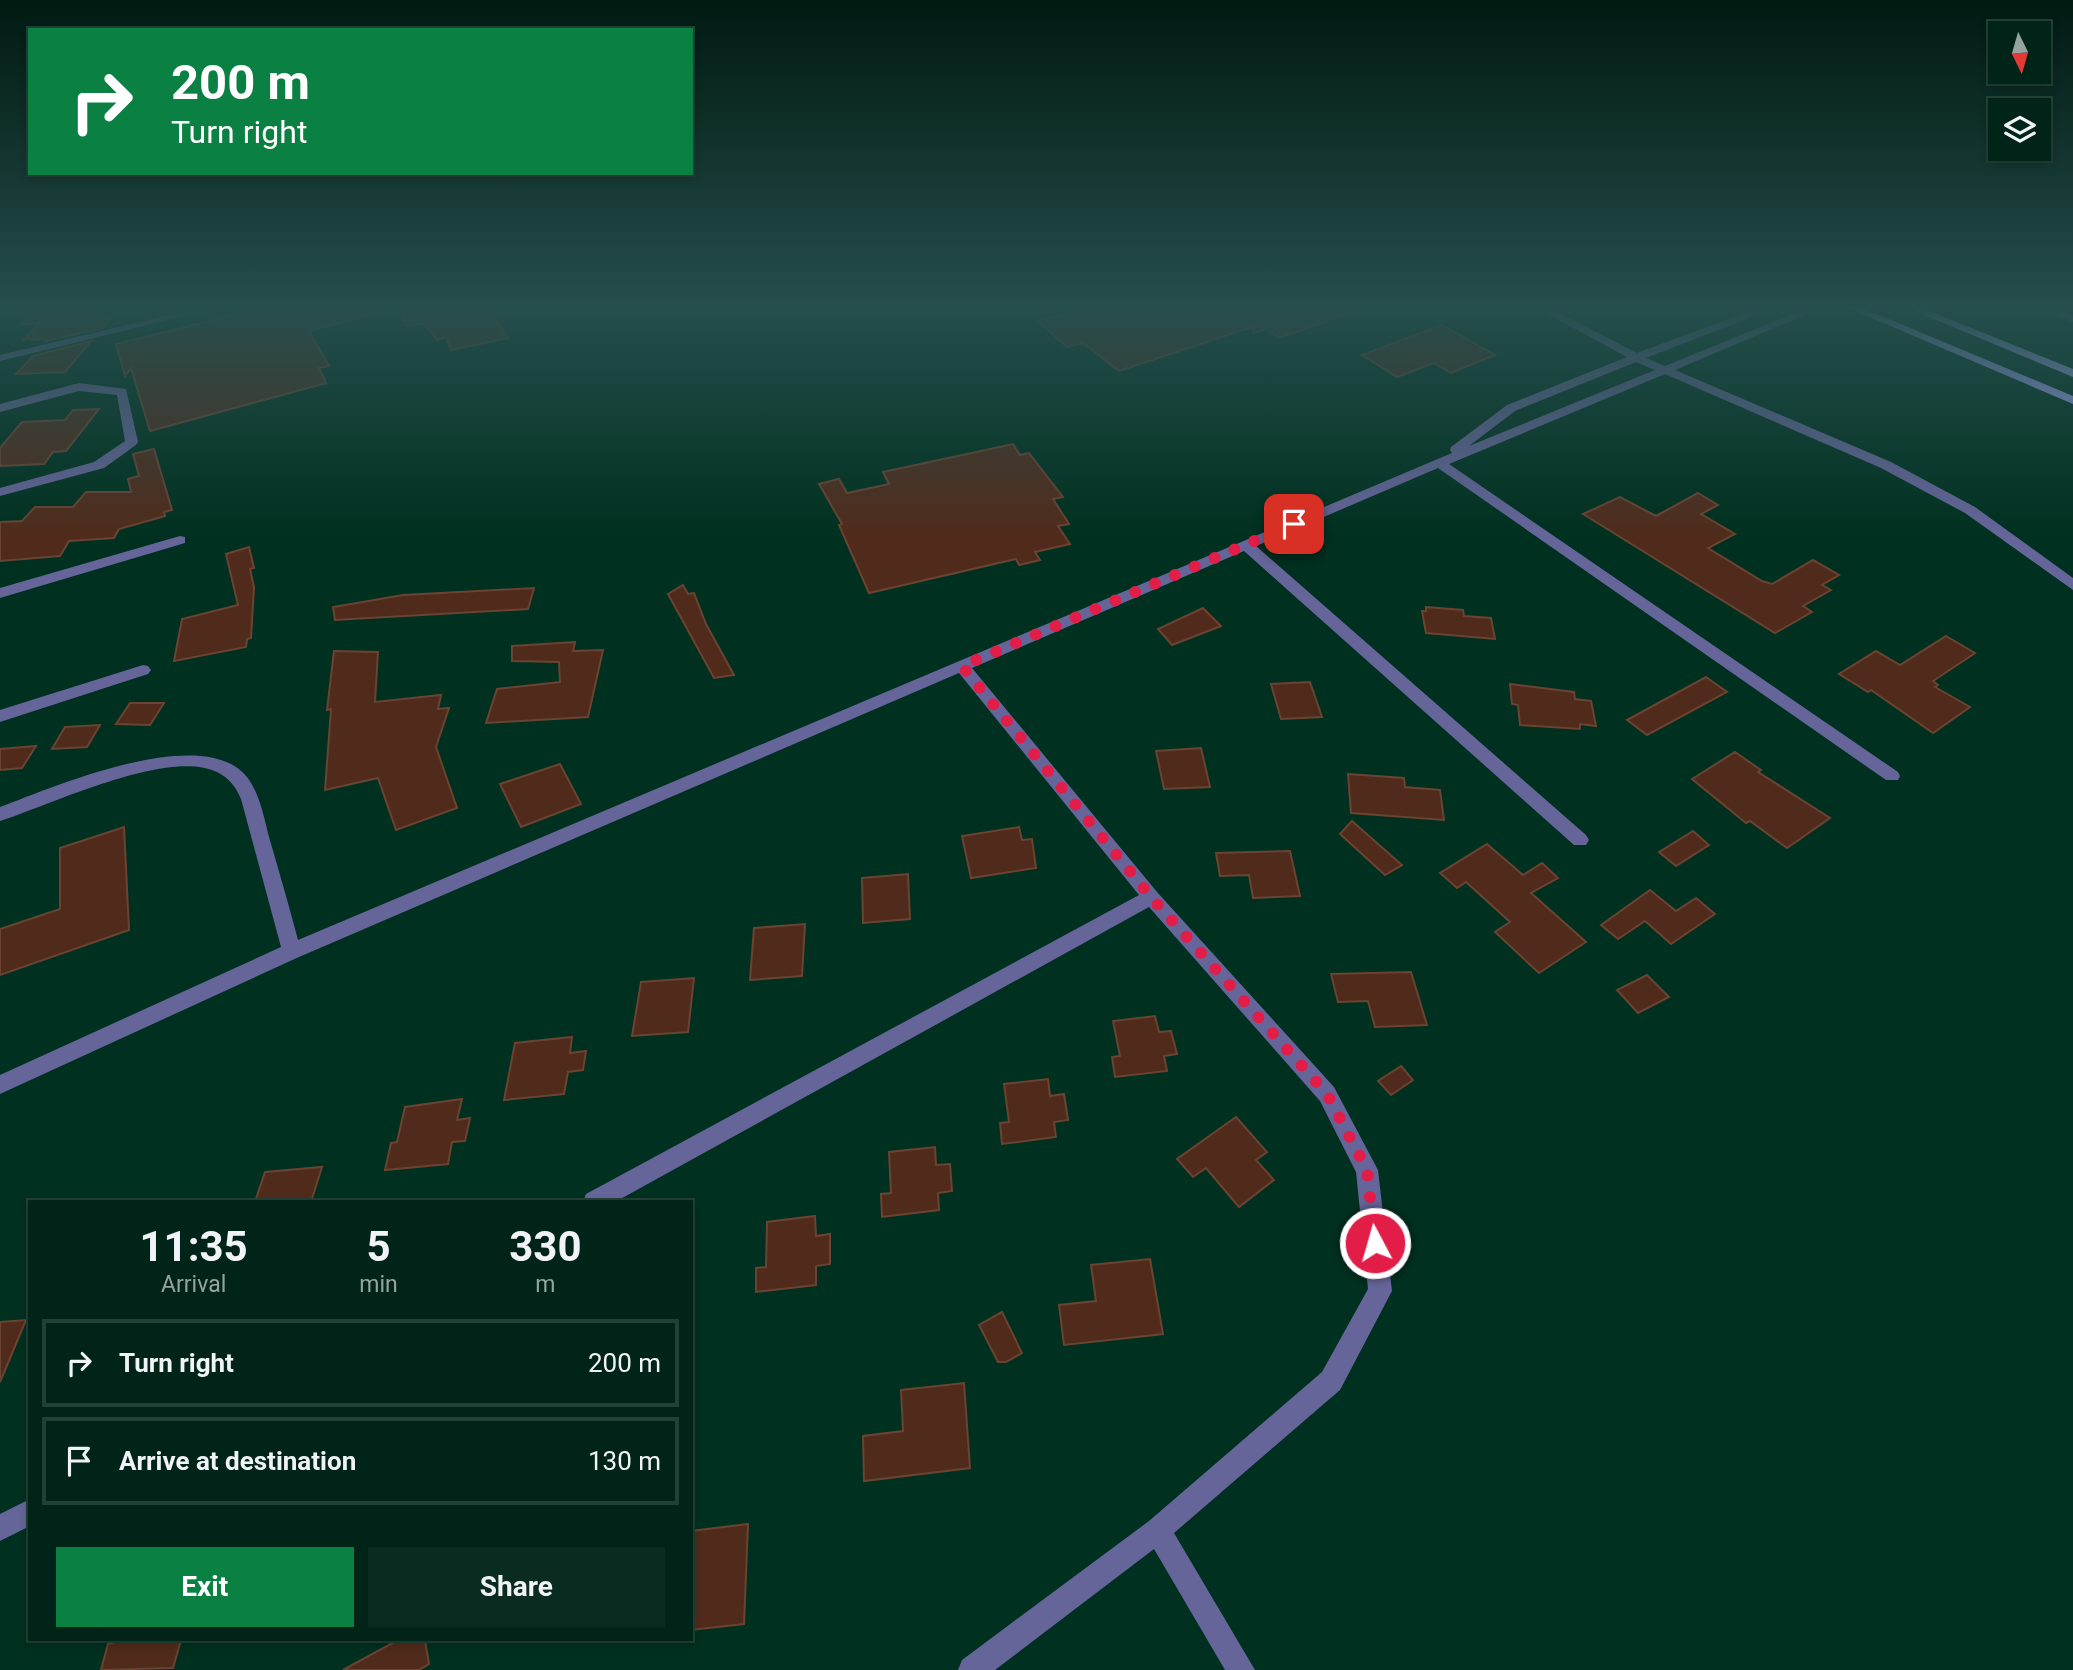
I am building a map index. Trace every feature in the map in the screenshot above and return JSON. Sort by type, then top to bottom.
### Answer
[{"type":"main road","points":[[2030,382],[2073,400]]},
{"type":"street","points":[[1439,463],[1511,408],[1558,382]]},
{"type":"street","points":[[0,1085],[292,951],[1439,463],[1636,382]]},
{"type":"street","points":[[1693,382],[1886,465],[1970,510],[2073,585]]},
{"type":"street","points":[[0,408],[79,387],[122,392],[132,442],[99,466],[0,492]]},
{"type":"street","points":[[1439,463],[1892,776]]},
{"type":"street","points":[[0,593],[180,540]]},
{"type":"street","points":[[1246,545],[1580,840]]},
{"type":"street","points":[[962,666],[1151,897],[1327,1094],[1367,1170],[1380,1291],[1331,1381],[1158,1530],[972,1670]]},
{"type":"street","points":[[0,716],[143,670]]},
{"type":"street","points":[[0,814],[132,767],[185,761],[219,767],[239,778],[250,799],[292,951]]},
{"type":"street","points":[[598,1200],[1151,897]]},
{"type":"street","points":[[0,1528],[28,1513]]},
{"type":"street","points":[[1158,1530],[1241,1670]]},
{"type":"building","points":[[135,382],[326,383],[150,431]]},
{"type":"building","points":[[99,409],[66,451],[53,452],[44,464],[0,466],[0,448],[22,422],[65,420],[73,410]]},
{"type":"building","points":[[1013,444],[1020,455],[1029,453],[1063,497],[1053,499],[1069,524],[1058,526],[1070,544],[1035,552],[1040,560],[1019,565],[1016,559],[869,593],[839,525],[842,524],[819,484],[839,479],[847,493],[889,484],[883,472]]},
{"type":"building","points":[[154,449],[172,510],[164,512],[165,516],[119,529],[114,538],[69,541],[60,556],[0,561],[0,522],[22,521],[35,507],[73,507],[86,492],[131,492],[128,479],[139,476],[133,454]]},
{"type":"building","points":[[1698,493],[1718,505],[1701,514],[1735,534],[1708,548],[1762,581],[1772,584],[1813,560],[1839,575],[1822,585],[1831,590],[1803,606],[1812,612],[1775,633],[1583,514],[1620,497],[1656,516]]},
{"type":"building","points":[[249,547],[254,568],[250,569],[254,587],[251,638],[247,639],[246,647],[174,661],[182,619],[238,605],[226,554]]},
{"type":"building","points":[[683,585],[688,594],[694,593],[706,624],[734,675],[714,678],[668,594]]},
{"type":"building","points":[[534,588],[528,609],[335,620],[333,607],[403,595]]},
{"type":"building","points":[[1426,607],[1463,610],[1464,616],[1491,618],[1495,639],[1426,633],[1422,611],[1426,611]]},
{"type":"building","points":[[1203,608],[1221,626],[1172,645],[1158,629]]},
{"type":"building","points":[[1946,636],[1975,653],[1933,681],[1938,685],[1935,687],[1970,707],[1933,733],[1871,690],[1868,692],[1839,674],[1876,651],[1900,665]]},
{"type":"building","points":[[575,642],[573,651],[603,650],[588,717],[486,723],[497,689],[560,682],[559,662],[512,661],[512,646]]},
{"type":"building","points":[[334,651],[378,652],[375,702],[441,695],[438,709],[449,708],[436,747],[457,808],[396,830],[378,778],[325,790],[331,709],[327,710]]},
{"type":"building","points":[[1706,677],[1727,692],[1647,735],[1627,720]]},
{"type":"building","points":[[1310,682],[1322,717],[1281,719],[1271,684]]},
{"type":"building","points":[[1510,684],[1574,692],[1575,699],[1591,701],[1596,726],[1580,724],[1580,729],[1520,725],[1518,705],[1512,704]]},
{"type":"building","points":[[130,703],[164,703],[150,725],[116,724]]},
{"type":"building","points":[[100,725],[87,747],[52,749],[65,727]]},
{"type":"building","points":[[36,746],[22,768],[0,770],[0,749]]},
{"type":"building","points":[[1201,748],[1210,787],[1164,789],[1156,751]]},
{"type":"building","points":[[1735,752],[1761,770],[1758,772],[1830,818],[1787,848],[1750,821],[1746,823],[1692,779]]},
{"type":"building","points":[[560,764],[581,804],[521,827],[500,784]]},
{"type":"building","points":[[1348,774],[1404,778],[1405,787],[1440,790],[1444,820],[1351,813]]},
{"type":"building","points":[[1352,821],[1402,865],[1385,875],[1340,834]]},
{"type":"building","points":[[124,827],[129,930],[0,975],[0,929],[60,909],[60,848]]},
{"type":"building","points":[[1019,827],[1022,840],[1032,839],[1036,868],[971,878],[962,836]]},
{"type":"building","points":[[1693,831],[1709,845],[1676,866],[1659,852]]},
{"type":"building","points":[[1487,844],[1523,875],[1542,863],[1558,878],[1531,893],[1586,942],[1539,973],[1495,932],[1510,922],[1466,882],[1457,888],[1440,873]]},
{"type":"building","points":[[1290,851],[1300,896],[1253,898],[1249,875],[1220,876],[1216,853]]},
{"type":"building","points":[[908,874],[910,919],[863,923],[862,878]]},
{"type":"building","points":[[1650,890],[1676,911],[1696,898],[1715,914],[1671,944],[1645,921],[1618,939],[1601,925]]},
{"type":"building","points":[[805,924],[802,976],[750,980],[754,928]]},
{"type":"building","points":[[1411,972],[1427,1025],[1375,1027],[1368,1001],[1338,1002],[1331,974]]},
{"type":"building","points":[[1647,975],[1669,997],[1638,1013],[1617,990]]},
{"type":"building","points":[[694,978],[688,1032],[632,1036],[641,982]]},
{"type":"building","points":[[1155,1016],[1159,1032],[1171,1031],[1177,1054],[1164,1056],[1167,1071],[1115,1077],[1112,1057],[1120,1056],[1113,1021]]},
{"type":"building","points":[[572,1037],[570,1053],[586,1051],[583,1070],[568,1072],[564,1094],[504,1100],[515,1043]]},
{"type":"building","points":[[1401,1066],[1413,1080],[1391,1095],[1378,1081]]},
{"type":"building","points":[[1048,1079],[1050,1096],[1064,1094],[1068,1120],[1054,1122],[1056,1137],[1002,1144],[1000,1123],[1009,1122],[1004,1084]]},
{"type":"building","points":[[462,1099],[457,1120],[470,1118],[465,1141],[452,1142],[448,1164],[385,1170],[391,1143],[397,1142],[405,1107]]},
{"type":"building","points":[[1236,1117],[1267,1152],[1256,1160],[1274,1180],[1239,1207],[1206,1168],[1193,1177],[1177,1159]]},
{"type":"building","points":[[935,1147],[936,1165],[950,1164],[952,1191],[938,1193],[939,1210],[882,1217],[881,1194],[891,1193],[889,1152]]},
{"type":"building","points":[[322,1167],[312,1200],[256,1200],[265,1172]]},
{"type":"building","points":[[815,1216],[816,1236],[830,1234],[830,1264],[816,1266],[816,1285],[756,1292],[756,1268],[766,1267],[767,1222]]},
{"type":"building","points":[[1150,1259],[1163,1334],[1064,1345],[1059,1305],[1096,1301],[1091,1265]]},
{"type":"building","points":[[1002,1312],[1022,1353],[1006,1362],[998,1362],[979,1325]]},
{"type":"building","points":[[26,1320],[0,1382],[0,1322]]},
{"type":"building","points":[[964,1383],[970,1468],[864,1481],[863,1436],[903,1431],[901,1390]]},
{"type":"building","points":[[748,1524],[744,1624],[693,1630],[693,1531]]},
{"type":"building","points":[[118,1641],[181,1641],[173,1668],[101,1670],[108,1644]]},
{"type":"building","points":[[396,1641],[425,1641],[429,1664],[419,1670],[343,1670]]},
{"type":"route","points":[[1294,524],[962,666],[1151,897],[1327,1094],[1367,1170],[1375,1243]]}]
